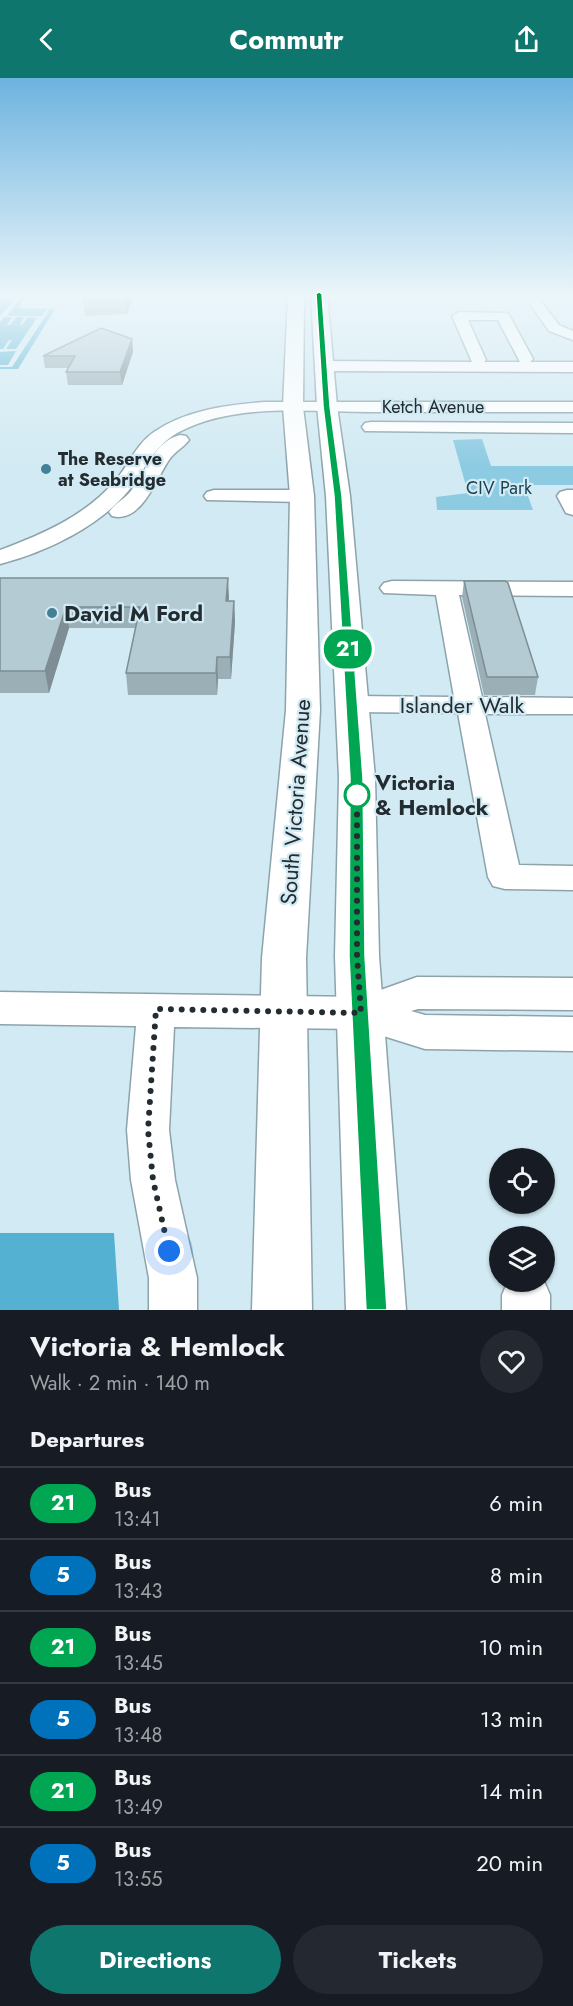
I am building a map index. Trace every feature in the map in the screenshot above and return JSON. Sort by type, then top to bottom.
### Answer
[{"type":"main road","name":"South Victoria Avenue","points":[[303,351],[310,407],[338,496],[357,778],[357,956],[376,1310]]},
{"type":"main road","name":"South Victoria Avenue","points":[[282,1310],[284,958],[303,710],[302,496],[310,407],[324,366],[323,351]]},
{"type":"street","points":[[474,351],[478,360]]},
{"type":"street","points":[[521,351],[525,359]]},
{"type":"street","points":[[324,366],[573,367]]},
{"type":"street","name":"Ketch Avenue","points":[[310,407],[573,407]]},
{"type":"street","points":[[0,557],[28,547],[71,526],[103,504],[126,482],[134,465],[147,447],[167,432],[198,418],[231,410],[310,407]]},
{"type":"street","points":[[0,570],[33,559],[79,538],[114,516],[140,495],[162,454],[182,439],[210,425],[310,407]]},
{"type":"street","points":[[371,427],[573,428]]},
{"type":"street","points":[[214,496],[302,496]]},
{"type":"street","points":[[573,496],[567,496],[573,509]]},
{"type":"street","points":[[392,588],[573,589]]},
{"type":"street","points":[[446,589],[505,877],[573,878]]},
{"type":"street","name":"Islander Walk","points":[[352,705],[573,706]]},
{"type":"street","points":[[361,1013],[417,993],[573,994]]},
{"type":"street","points":[[0,1008],[361,1013],[425,1032],[573,1034]]},
{"type":"street","points":[[156,1009],[148,1130],[153,1180],[173,1278],[173,1310]]},
{"type":"green space","name":"CIV Park","points":[[482,439],[491,466],[573,466],[573,485],[524,485],[533,510],[437,510],[436,497],[468,493],[453,440]]},
{"type":"shaded area","points":[[0,351],[29,351],[18,369],[0,369]]},
{"type":"shaded area","points":[[0,1233],[114,1233],[119,1310],[0,1310]]},
{"type":"pier","points":[[16,351],[22,351],[12,367],[0,367],[0,365],[8,365]]},
{"type":"building","points":[[52,351],[127,351],[120,372],[66,372],[75,356],[43,356]]},
{"type":"building","points":[[0,578],[228,578],[226,601],[234,601],[230,657],[217,657],[216,673],[126,673],[140,607],[66,607],[45,671],[0,671]]},
{"type":"building","points":[[464,581],[505,581],[508,583],[538,677],[487,677]]},
{"type":"bus line","name":"21","points":[[323,351],[338,496],[357,778],[357,956],[376,1310]]},
{"type":"place","name":"The Reserve at Seabridge","points":[[46,469]]},
{"type":"place","name":"David M Ford","points":[[52,613]]},
{"type":"place","name":"Victoria & Hemlock","points":[[357,795]]},
{"type":"route","points":[[169,1251],[153,1180],[148,1130],[156,1009],[361,1013],[357,956],[357,795]]}]
